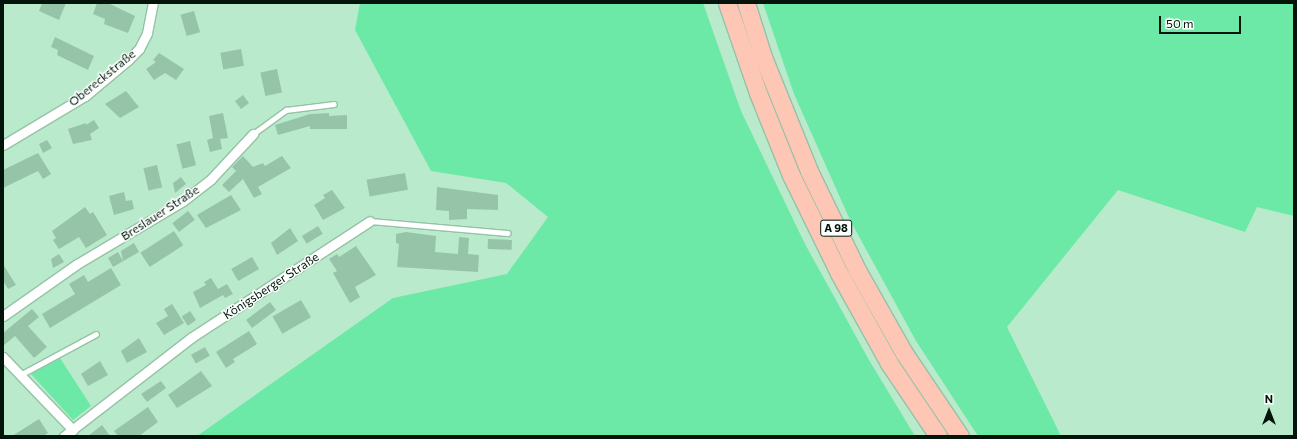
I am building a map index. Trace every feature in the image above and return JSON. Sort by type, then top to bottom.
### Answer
[{"type":"highway","name":"A 98","points":[[727,3],[758,93],[783,154],[839,273],[889,363],[938,436]]},
{"type":"highway","name":"A 98","points":[[746,3],[764,58],[808,171],[857,270],[904,353],[960,436]]},
{"type":"street","name":"Obereckstraße","points":[[3,145],[85,96],[139,50],[147,33],[153,3]]},
{"type":"street","name":"Breslauer Straße","points":[[3,316],[71,268],[183,201],[211,179],[253,134]]},
{"type":"street","name":"Königsberger Straße","points":[[64,436],[192,337],[370,221]]},
{"type":"street","points":[[3,357],[73,430]]},
{"type":"lane","name":"Breslauer Straße","points":[[253,134],[286,110],[334,104]]},
{"type":"lane","name":"Königsberger Straße","points":[[370,221],[507,233]]},
{"type":"lane","points":[[20,375],[96,334]]},
{"type":"green space","points":[[360,3],[703,3],[741,111],[805,244],[869,360],[915,436],[197,436],[393,298],[507,274],[548,217],[506,183],[431,171],[355,30]]},
{"type":"green space","points":[[763,3],[1294,3],[1294,216],[1257,207],[1245,232],[1118,190],[1007,327],[1061,436],[978,436],[916,341],[850,220],[794,94]]},
{"type":"green space","points":[[60,358],[91,406],[73,420],[31,374]]},
{"type":"building","points":[[42,3],[66,3],[59,20],[39,11]]},
{"type":"building","points":[[97,3],[108,3],[135,16],[128,33],[104,24],[105,19],[93,14]]},
{"type":"building","points":[[194,11],[200,32],[187,36],[181,15]]},
{"type":"building","points":[[55,37],[94,56],[88,70],[57,55],[58,50],[51,47]]},
{"type":"building","points":[[241,49],[244,66],[223,69],[220,53]]},
{"type":"building","points":[[159,53],[184,69],[176,80],[165,73],[154,80],[146,69],[156,62],[153,60]]},
{"type":"building","points":[[277,69],[282,92],[265,96],[260,73]]},
{"type":"building","points":[[126,91],[139,107],[120,118],[105,104]]},
{"type":"building","points":[[243,95],[249,103],[241,109],[235,101]]},
{"type":"building","points":[[223,113],[228,138],[220,139],[222,149],[210,152],[207,140],[213,138],[209,116]]},
{"type":"building","points":[[329,113],[329,116],[347,115],[347,129],[310,129],[310,126],[278,135],[275,125],[310,114]]},
{"type":"building","points":[[94,120],[99,128],[90,134],[92,140],[73,144],[68,129],[86,123],[86,125]]},
{"type":"building","points":[[47,140],[52,148],[43,153],[39,144]]},
{"type":"building","points":[[190,141],[196,165],[182,169],[176,144]]},
{"type":"building","points":[[38,153],[51,174],[43,179],[38,171],[3,188],[3,170]]},
{"type":"building","points":[[243,156],[253,167],[263,163],[265,166],[282,156],[291,168],[258,187],[262,194],[254,198],[243,179],[229,192],[222,185],[236,171],[232,167]]},
{"type":"building","points":[[157,165],[162,187],[149,191],[143,168]]},
{"type":"building","points":[[405,173],[408,190],[370,197],[367,180]]},
{"type":"building","points":[[181,177],[186,184],[175,193],[173,183]]},
{"type":"building","points":[[437,187],[498,195],[498,210],[467,209],[467,219],[449,220],[449,211],[436,210]]},
{"type":"building","points":[[332,190],[345,208],[323,220],[314,205],[325,198],[323,195]]},
{"type":"building","points":[[124,192],[126,201],[132,200],[134,209],[114,215],[109,196]]},
{"type":"building","points":[[231,195],[241,210],[206,228],[197,215]]},
{"type":"building","points":[[85,207],[90,214],[93,212],[107,235],[86,248],[79,237],[59,249],[53,240],[56,238],[52,231]]},
{"type":"building","points":[[188,211],[195,220],[179,232],[172,223]]},
{"type":"building","points":[[318,226],[323,234],[307,244],[302,236]]},
{"type":"building","points":[[290,228],[298,241],[277,255],[271,243]]},
{"type":"building","points":[[174,231],[183,245],[150,267],[140,253]]},
{"type":"building","points":[[406,232],[436,236],[435,252],[458,254],[459,237],[469,238],[468,254],[479,255],[478,272],[397,267],[399,244],[396,243],[396,234]]},
{"type":"building","points":[[488,239],[512,240],[512,250],[488,249]]},
{"type":"building","points":[[134,243],[139,252],[113,267],[108,258],[118,252],[123,261],[121,251]]},
{"type":"building","points":[[356,246],[376,275],[355,287],[360,297],[350,303],[333,273],[337,271],[329,259],[337,254],[339,257]]},
{"type":"building","points":[[59,254],[64,262],[53,268],[51,259]]},
{"type":"building","points":[[252,257],[259,269],[238,281],[231,269]]},
{"type":"building","points":[[3,264],[16,285],[8,289],[3,281]]},
{"type":"building","points":[[111,268],[121,285],[50,328],[42,314],[75,294],[69,284],[84,275],[88,282]]},
{"type":"building","points":[[211,278],[218,289],[227,284],[233,294],[225,298],[223,295],[200,308],[193,292],[206,285],[204,282]]},
{"type":"building","points":[[301,300],[311,317],[282,334],[272,316]]},
{"type":"building","points":[[270,302],[276,310],[252,328],[246,320]]},
{"type":"building","points":[[172,304],[184,323],[164,335],[156,323],[168,316],[164,309]]},
{"type":"building","points":[[32,309],[39,317],[28,326],[47,347],[34,358],[15,336],[3,346],[3,333]]},
{"type":"building","points":[[190,311],[196,320],[188,326],[182,317]]},
{"type":"building","points":[[249,331],[257,344],[233,359],[235,362],[226,368],[216,352]]},
{"type":"building","points":[[139,338],[147,352],[127,363],[121,351]]},
{"type":"building","points":[[205,347],[210,356],[196,364],[191,355]]},
{"type":"building","points":[[100,361],[108,375],[88,386],[81,374]]},
{"type":"building","points":[[201,371],[212,386],[177,408],[168,395]]},
{"type":"building","points":[[161,381],[166,388],[147,402],[141,394]]},
{"type":"building","points":[[148,407],[158,422],[139,436],[118,436],[114,431]]},
{"type":"building","points":[[39,419],[48,433],[43,436],[12,436]]},
{"type":"building","points":[[102,425],[110,436],[88,436]]}]
